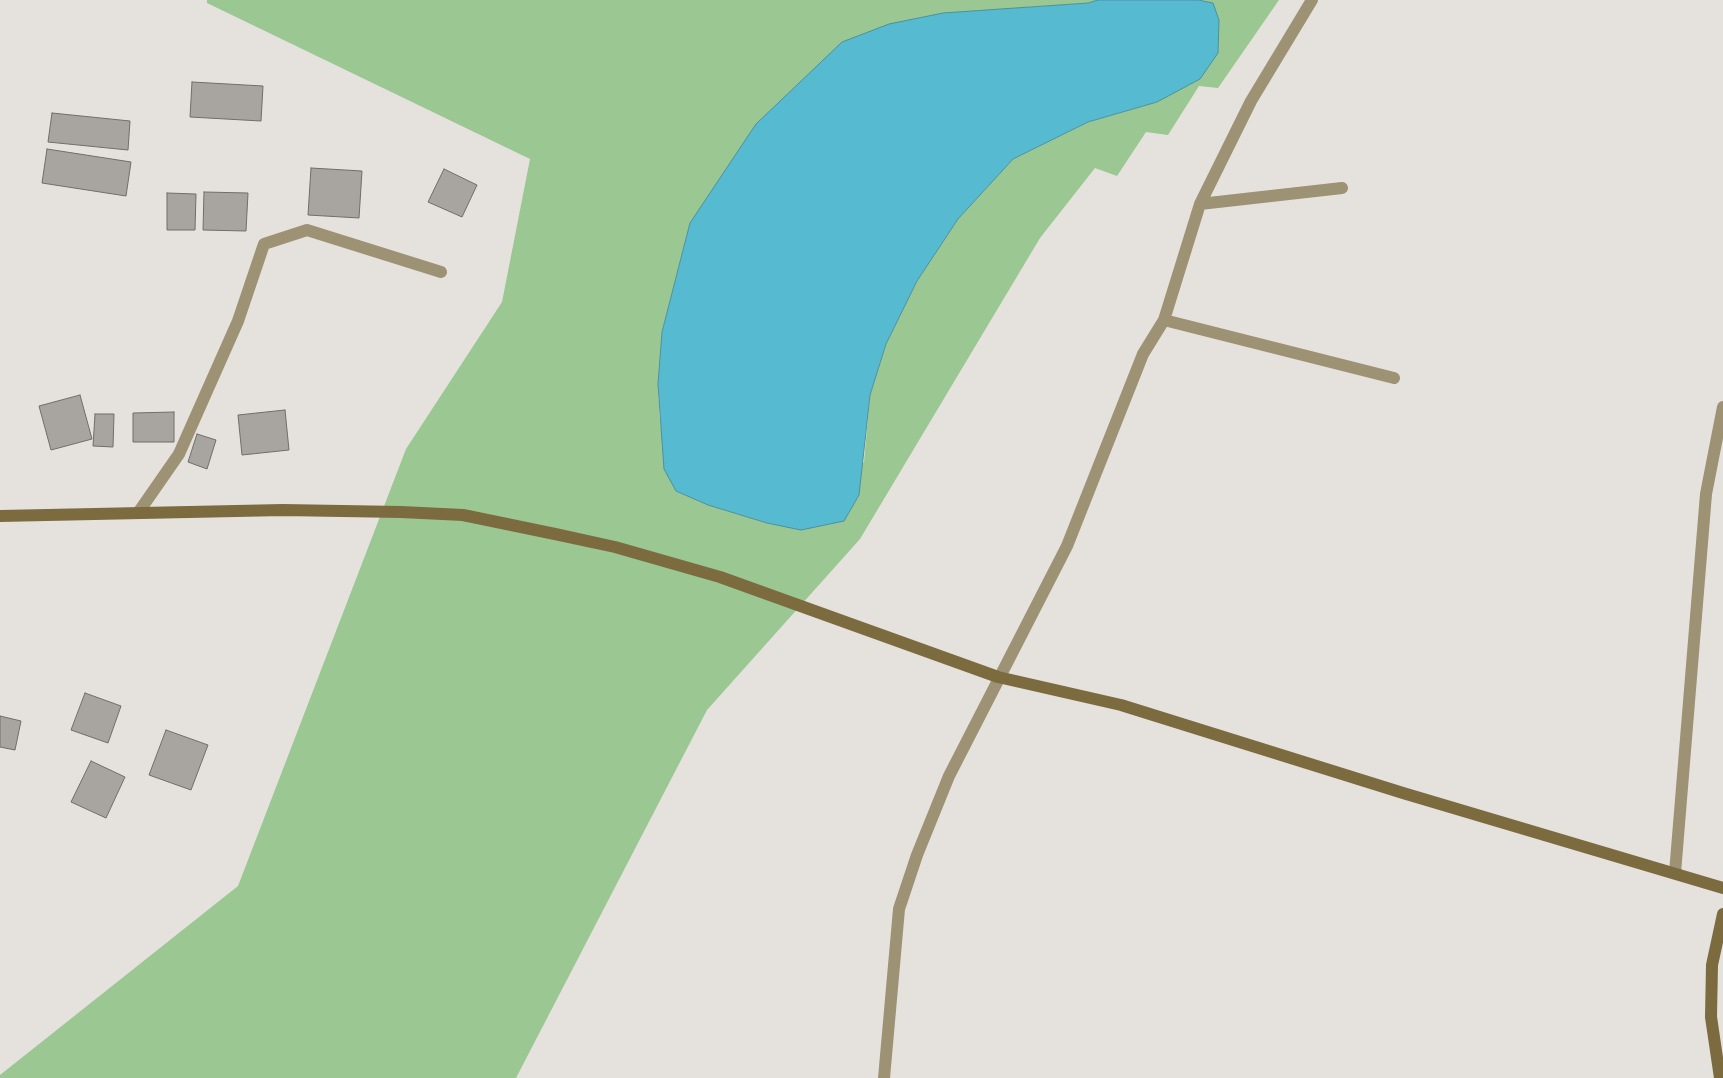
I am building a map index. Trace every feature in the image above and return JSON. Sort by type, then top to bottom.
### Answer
[{"type":"street","points":[[884,1078],[899,909],[917,855],[948,776],[1067,546],[1143,354],[1164,320],[1200,204],[1251,101],[1312,0]]},
{"type":"street","points":[[1200,204],[1342,188]]},
{"type":"street","points":[[138,513],[179,454],[238,321],[264,244],[307,230],[441,272]]},
{"type":"street","points":[[1164,320],[1394,378]]},
{"type":"street","points":[[1675,873],[1706,494],[1723,407]]},
{"type":"street","points":[[0,516],[283,510],[401,512],[463,515],[520,526],[616,547],[720,577],[998,677],[1121,705],[1403,793],[1723,888]]},
{"type":"street","points":[[1720,1078],[1711,1017],[1711,1000],[1712,965],[1723,914]]},
{"type":"green space","points":[[207,0],[1098,0],[1088,3],[1028,7],[690,223],[662,332],[658,384],[660,422],[676,491],[708,505],[767,523],[864,462],[870,395],[886,344],[917,281],[958,219],[1013,159],[1088,122],[1157,102],[1213,3],[1198,0],[1279,0],[1218,88],[1199,86],[1168,135],[1146,132],[1117,176],[1095,168],[1040,238],[860,539],[707,710],[516,1078],[0,1078],[0,1075],[238,886],[406,449],[502,302],[530,159],[207,3]]},
{"type":"water","points":[[1098,0],[1198,0],[1213,3],[1219,20],[1218,53],[1200,79],[1157,102],[1088,122],[1013,159],[958,219],[917,281],[886,344],[870,395],[859,495],[844,521],[801,530],[767,523],[708,505],[676,491],[664,469],[658,384],[662,332],[690,223],[756,124],[842,42],[889,24],[943,13],[1088,3]]},
{"type":"building","points":[[192,82],[263,86],[261,121],[190,117]]},
{"type":"building","points":[[52,113],[130,121],[128,150],[48,142]]},
{"type":"building","points":[[47,149],[131,162],[126,196],[42,183]]},
{"type":"building","points":[[311,168],[362,171],[359,218],[308,215]]},
{"type":"building","points":[[444,169],[477,185],[462,217],[428,202]]},
{"type":"building","points":[[204,192],[248,193],[246,231],[203,230]]},
{"type":"building","points":[[167,193],[196,194],[195,230],[167,230]]},
{"type":"building","points":[[80,395],[92,439],[51,450],[39,406]]},
{"type":"building","points":[[285,410],[289,450],[242,455],[238,415]]},
{"type":"building","points":[[174,412],[174,442],[133,442],[133,413]]},
{"type":"building","points":[[95,414],[114,414],[113,447],[93,446]]},
{"type":"building","points":[[197,434],[216,440],[207,469],[188,462]]},
{"type":"building","points":[[85,693],[121,706],[108,743],[71,730]]},
{"type":"building","points":[[0,716],[21,721],[15,750],[0,747]]},
{"type":"building","points":[[166,730],[208,745],[191,790],[149,775]]},
{"type":"building","points":[[91,761],[125,777],[106,818],[71,802]]}]
